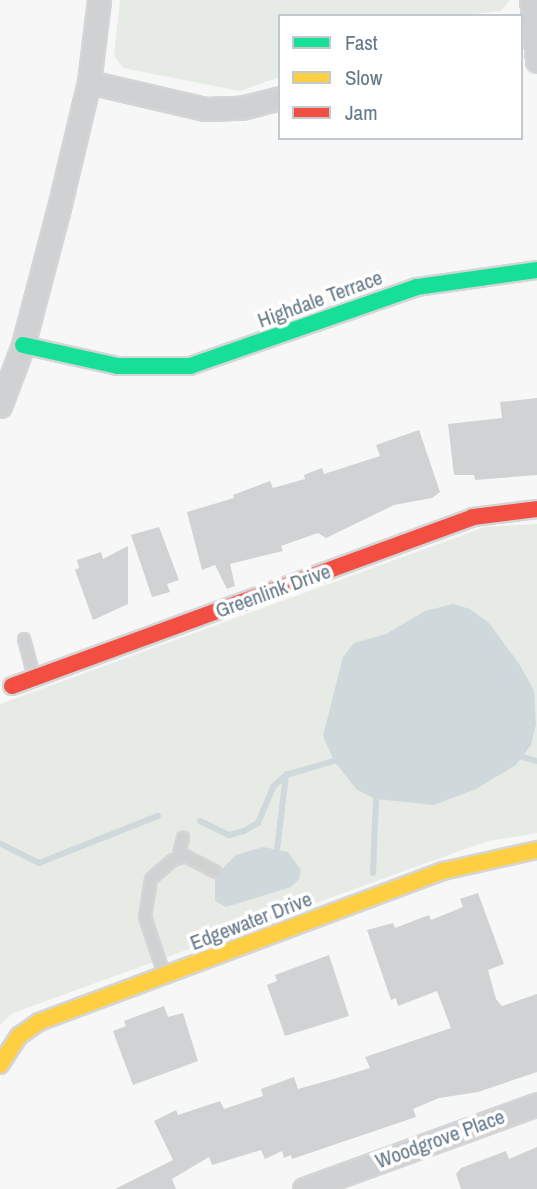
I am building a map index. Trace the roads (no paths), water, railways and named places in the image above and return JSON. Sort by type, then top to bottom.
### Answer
[{"type":"street","points":[[0,406],[23,345],[89,82],[99,0]]},
{"type":"street","points":[[531,0],[531,24],[537,61]]},
{"type":"street","points":[[89,82],[205,108],[241,108],[278,99]]},
{"type":"street","name":"Highdale Terrace","points":[[23,345],[118,366],[206,362],[417,287],[537,270]]},
{"type":"street","name":"Greenlink Drive","points":[[12,686],[474,517],[537,509]]},
{"type":"street","name":"Edgewater Drive","points":[[0,1065],[30,1027],[443,871],[536,853]]},
{"type":"street","name":"Woodgrove Place","points":[[304,1189],[537,1104]]},
{"type":"lane","points":[[24,639],[35,679]]},
{"type":"lane","points":[[178,858],[183,838]]},
{"type":"lane","points":[[165,976],[148,934],[145,902],[151,879],[178,858],[192,857],[215,871]]},
{"type":"waterway","points":[[522,757],[537,761]]},
{"type":"waterway","points":[[200,821],[229,835],[244,831],[258,823],[273,787],[286,775],[334,761]]},
{"type":"waterway","points":[[277,850],[286,775]]},
{"type":"waterway","points":[[373,873],[376,799]]},
{"type":"waterway","points":[[1,844],[39,863],[158,816]]}]
